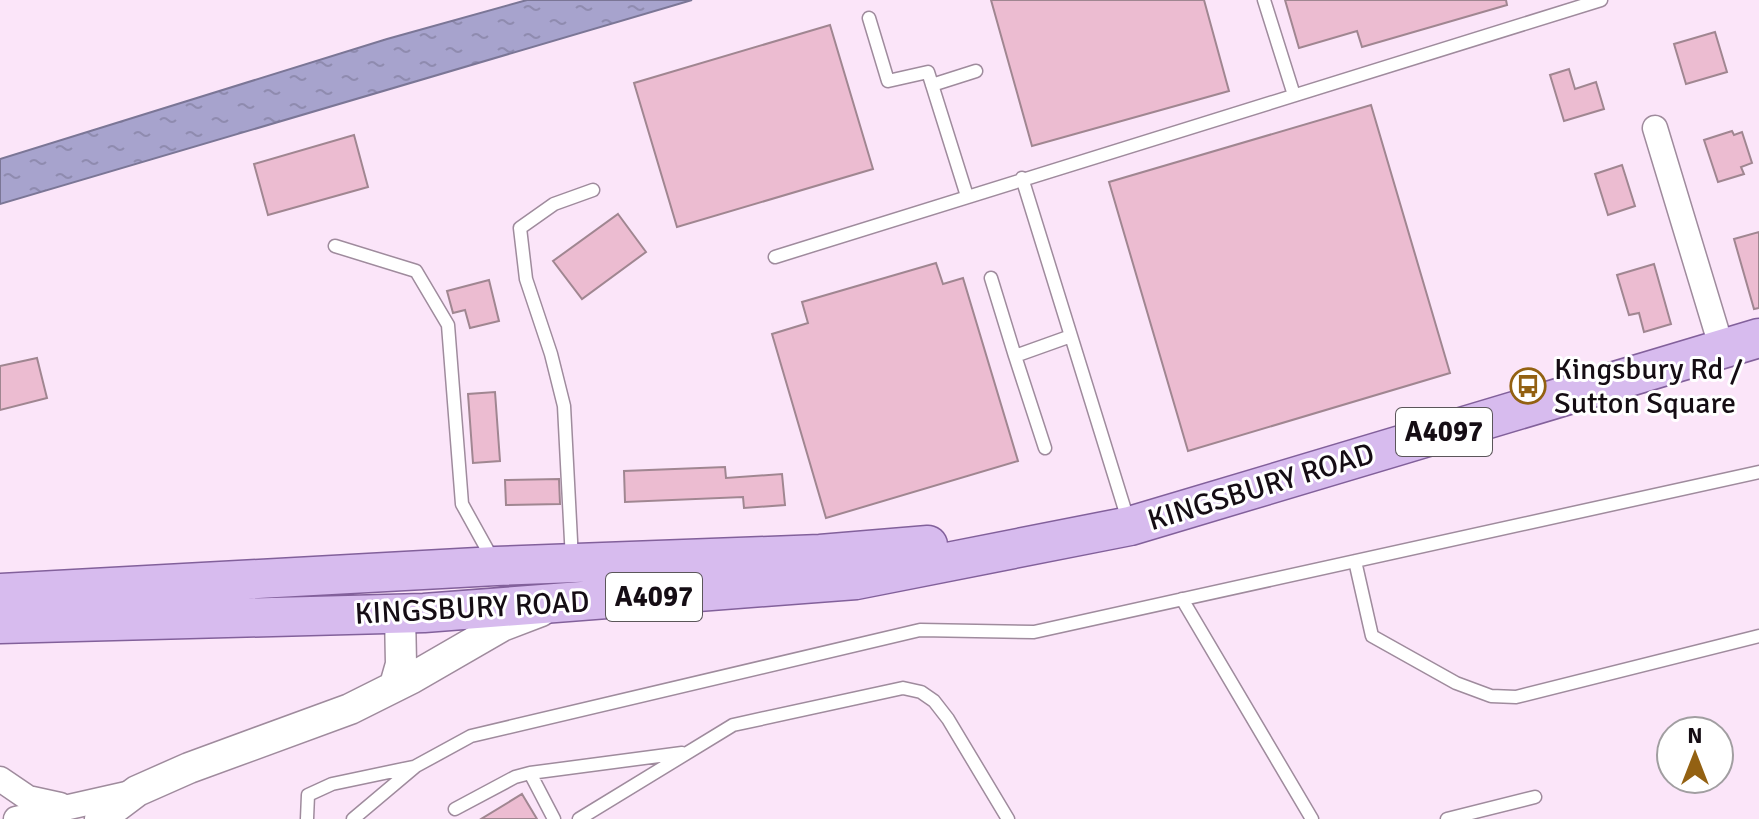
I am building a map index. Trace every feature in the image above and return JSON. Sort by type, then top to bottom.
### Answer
[{"type":"main road","name":"KINGSBURY ROAD","points":[[0,624],[452,611],[856,580],[1130,526],[1759,338]]},
{"type":"main road","name":"KINGSBURY ROAD","points":[[0,593],[496,566],[820,554],[1130,526]]},
{"type":"main road","points":[[452,611],[496,566],[502,587],[752,575],[856,580]]},
{"type":"main road","points":[[134,585],[203,599],[366,594],[385,598],[400,613]]},
{"type":"street","points":[[1655,128],[1722,349]]},
{"type":"street","points":[[16,819],[137,791],[189,768],[350,709],[412,678],[502,626],[558,604]]},
{"type":"street","points":[[395,685],[401,664],[400,613]]},
{"type":"street","points":[[0,779],[28,798],[70,807]]},
{"type":"street","points":[[100,819],[137,791]]},
{"type":"lane","points":[[1264,0],[1294,95]]},
{"type":"lane","points":[[775,257],[1601,0]]},
{"type":"lane","points":[[869,18],[888,81],[928,72],[967,196]]},
{"type":"lane","points":[[932,85],[976,71]]},
{"type":"lane","points":[[1022,178],[1130,526]]},
{"type":"lane","points":[[572,564],[564,406],[551,354],[526,279],[520,228],[554,204],[593,190]]},
{"type":"lane","points":[[335,246],[416,271],[448,325],[462,504],[496,566]]},
{"type":"lane","points":[[991,278],[1045,448]]},
{"type":"lane","points":[[1015,356],[1071,336]]},
{"type":"lane","points":[[353,819],[416,766],[471,736],[920,630],[1034,632],[1759,472]]},
{"type":"lane","points":[[1355,561],[1372,636],[1456,683],[1491,696],[1516,697],[1759,636]]},
{"type":"lane","points":[[1182,599],[1312,819]]},
{"type":"lane","points":[[579,819],[733,725],[903,688],[921,692],[934,701],[1008,819]]},
{"type":"lane","points":[[455,809],[515,777],[530,773],[688,753]]},
{"type":"lane","points":[[307,819],[308,795],[332,784],[416,766]]},
{"type":"lane","points":[[530,773],[554,819]]},
{"type":"lane","points":[[1447,819],[1535,797]]},
{"type":"lane","points":[[1497,806],[1505,819]]},
{"type":"water","points":[[527,0],[692,0],[0,204],[0,159],[387,39]]},
{"type":"building","points":[[991,0],[1204,0],[1229,91],[1032,146]]},
{"type":"building","points":[[1285,0],[1506,0],[1507,5],[1362,47],[1357,31],[1299,48]]},
{"type":"building","points":[[830,25],[873,169],[677,227],[634,83]]},
{"type":"building","points":[[1715,32],[1727,72],[1686,84],[1674,44]]},
{"type":"building","points":[[1569,69],[1575,89],[1596,82],[1604,109],[1564,121],[1550,75]]},
{"type":"building","points":[[1371,105],[1450,373],[1188,451],[1109,182]]},
{"type":"building","points":[[1732,131],[1734,135],[1742,132],[1752,163],[1741,167],[1744,174],[1718,182],[1704,140]]},
{"type":"building","points":[[354,135],[368,187],[268,215],[254,164]]},
{"type":"building","points":[[1622,165],[1635,206],[1608,215],[1595,174]]},
{"type":"building","points":[[618,214],[646,252],[582,299],[553,261]]},
{"type":"building","points":[[1759,232],[1759,308],[1754,309],[1734,239]]},
{"type":"building","points":[[936,263],[943,284],[963,278],[1018,461],[826,518],[772,334],[808,323],[802,302]]},
{"type":"building","points":[[1654,264],[1671,324],[1644,332],[1639,313],[1629,315],[1617,275]]},
{"type":"building","points":[[489,280],[499,321],[470,328],[465,310],[453,313],[447,291]]},
{"type":"building","points":[[37,358],[47,398],[0,410],[0,366]]},
{"type":"building","points":[[495,392],[500,461],[473,463],[468,394]]},
{"type":"building","points":[[725,467],[726,478],[782,474],[785,505],[744,508],[743,497],[625,502],[624,471]]},
{"type":"building","points":[[559,479],[560,504],[506,505],[505,480]]},
{"type":"building","points":[[522,794],[537,819],[481,819]]},
{"type":"place","name":"Kingsbury Rd / Sutton Square","points":[[1528,386]]}]
